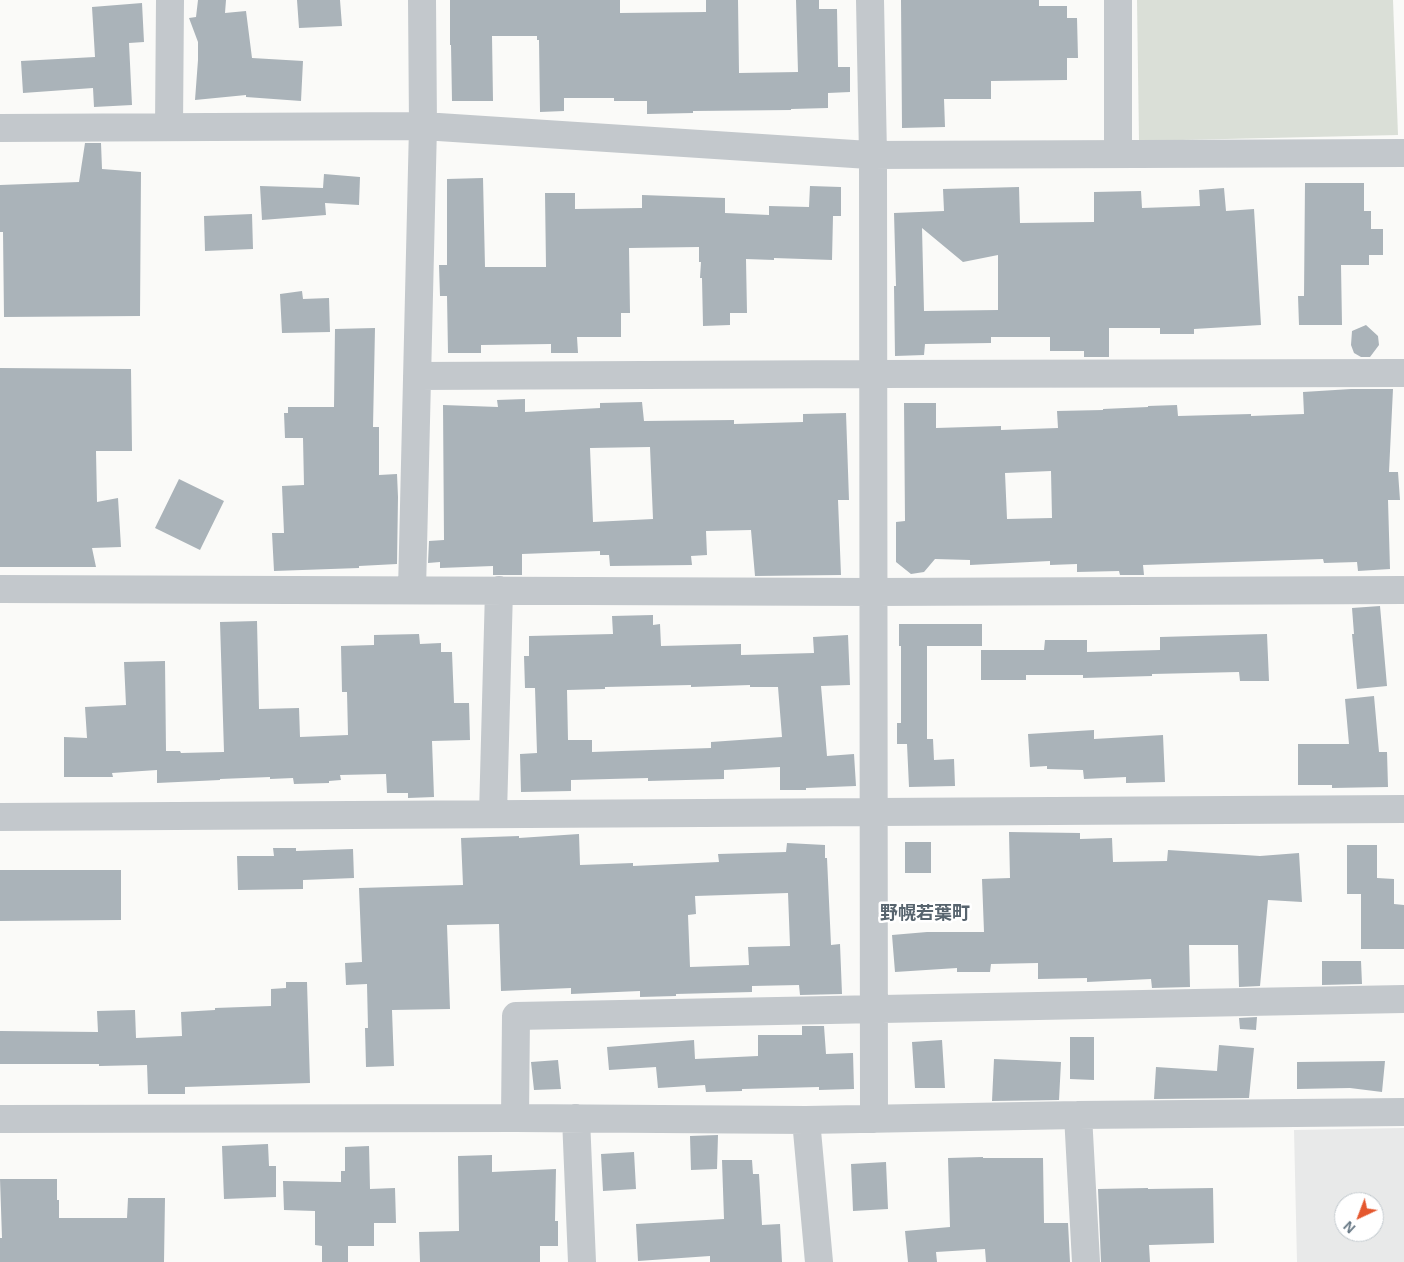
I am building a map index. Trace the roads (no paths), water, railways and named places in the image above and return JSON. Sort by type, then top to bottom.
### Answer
[{"type":"street","points":[[169,127],[170,0]]},
{"type":"street","points":[[412,590],[423,126],[422,0]]},
{"type":"street","points":[[870,0],[873,155],[874,1119]]},
{"type":"street","points":[[1118,0],[1118,154]]},
{"type":"street","points":[[0,128],[423,126],[873,155],[1404,153]]},
{"type":"street","points":[[417,376],[1404,373]]},
{"type":"street","points":[[0,589],[873,592],[1404,590]]},
{"type":"street","points":[[493,814],[499,590]]},
{"type":"street","points":[[0,817],[1404,808]]},
{"type":"street","points":[[515,1118],[516,1016],[1404,999]]},
{"type":"street","points":[[0,1119],[576,1118],[806,1120],[1404,1112]]},
{"type":"street","points":[[1078,1115],[1086,1262]]},
{"type":"street","points":[[576,1118],[582,1262]]},
{"type":"street","points":[[806,1120],[819,1262]]},
{"type":"district","name":"野幌若葉町","points":[[925,914]]}]
